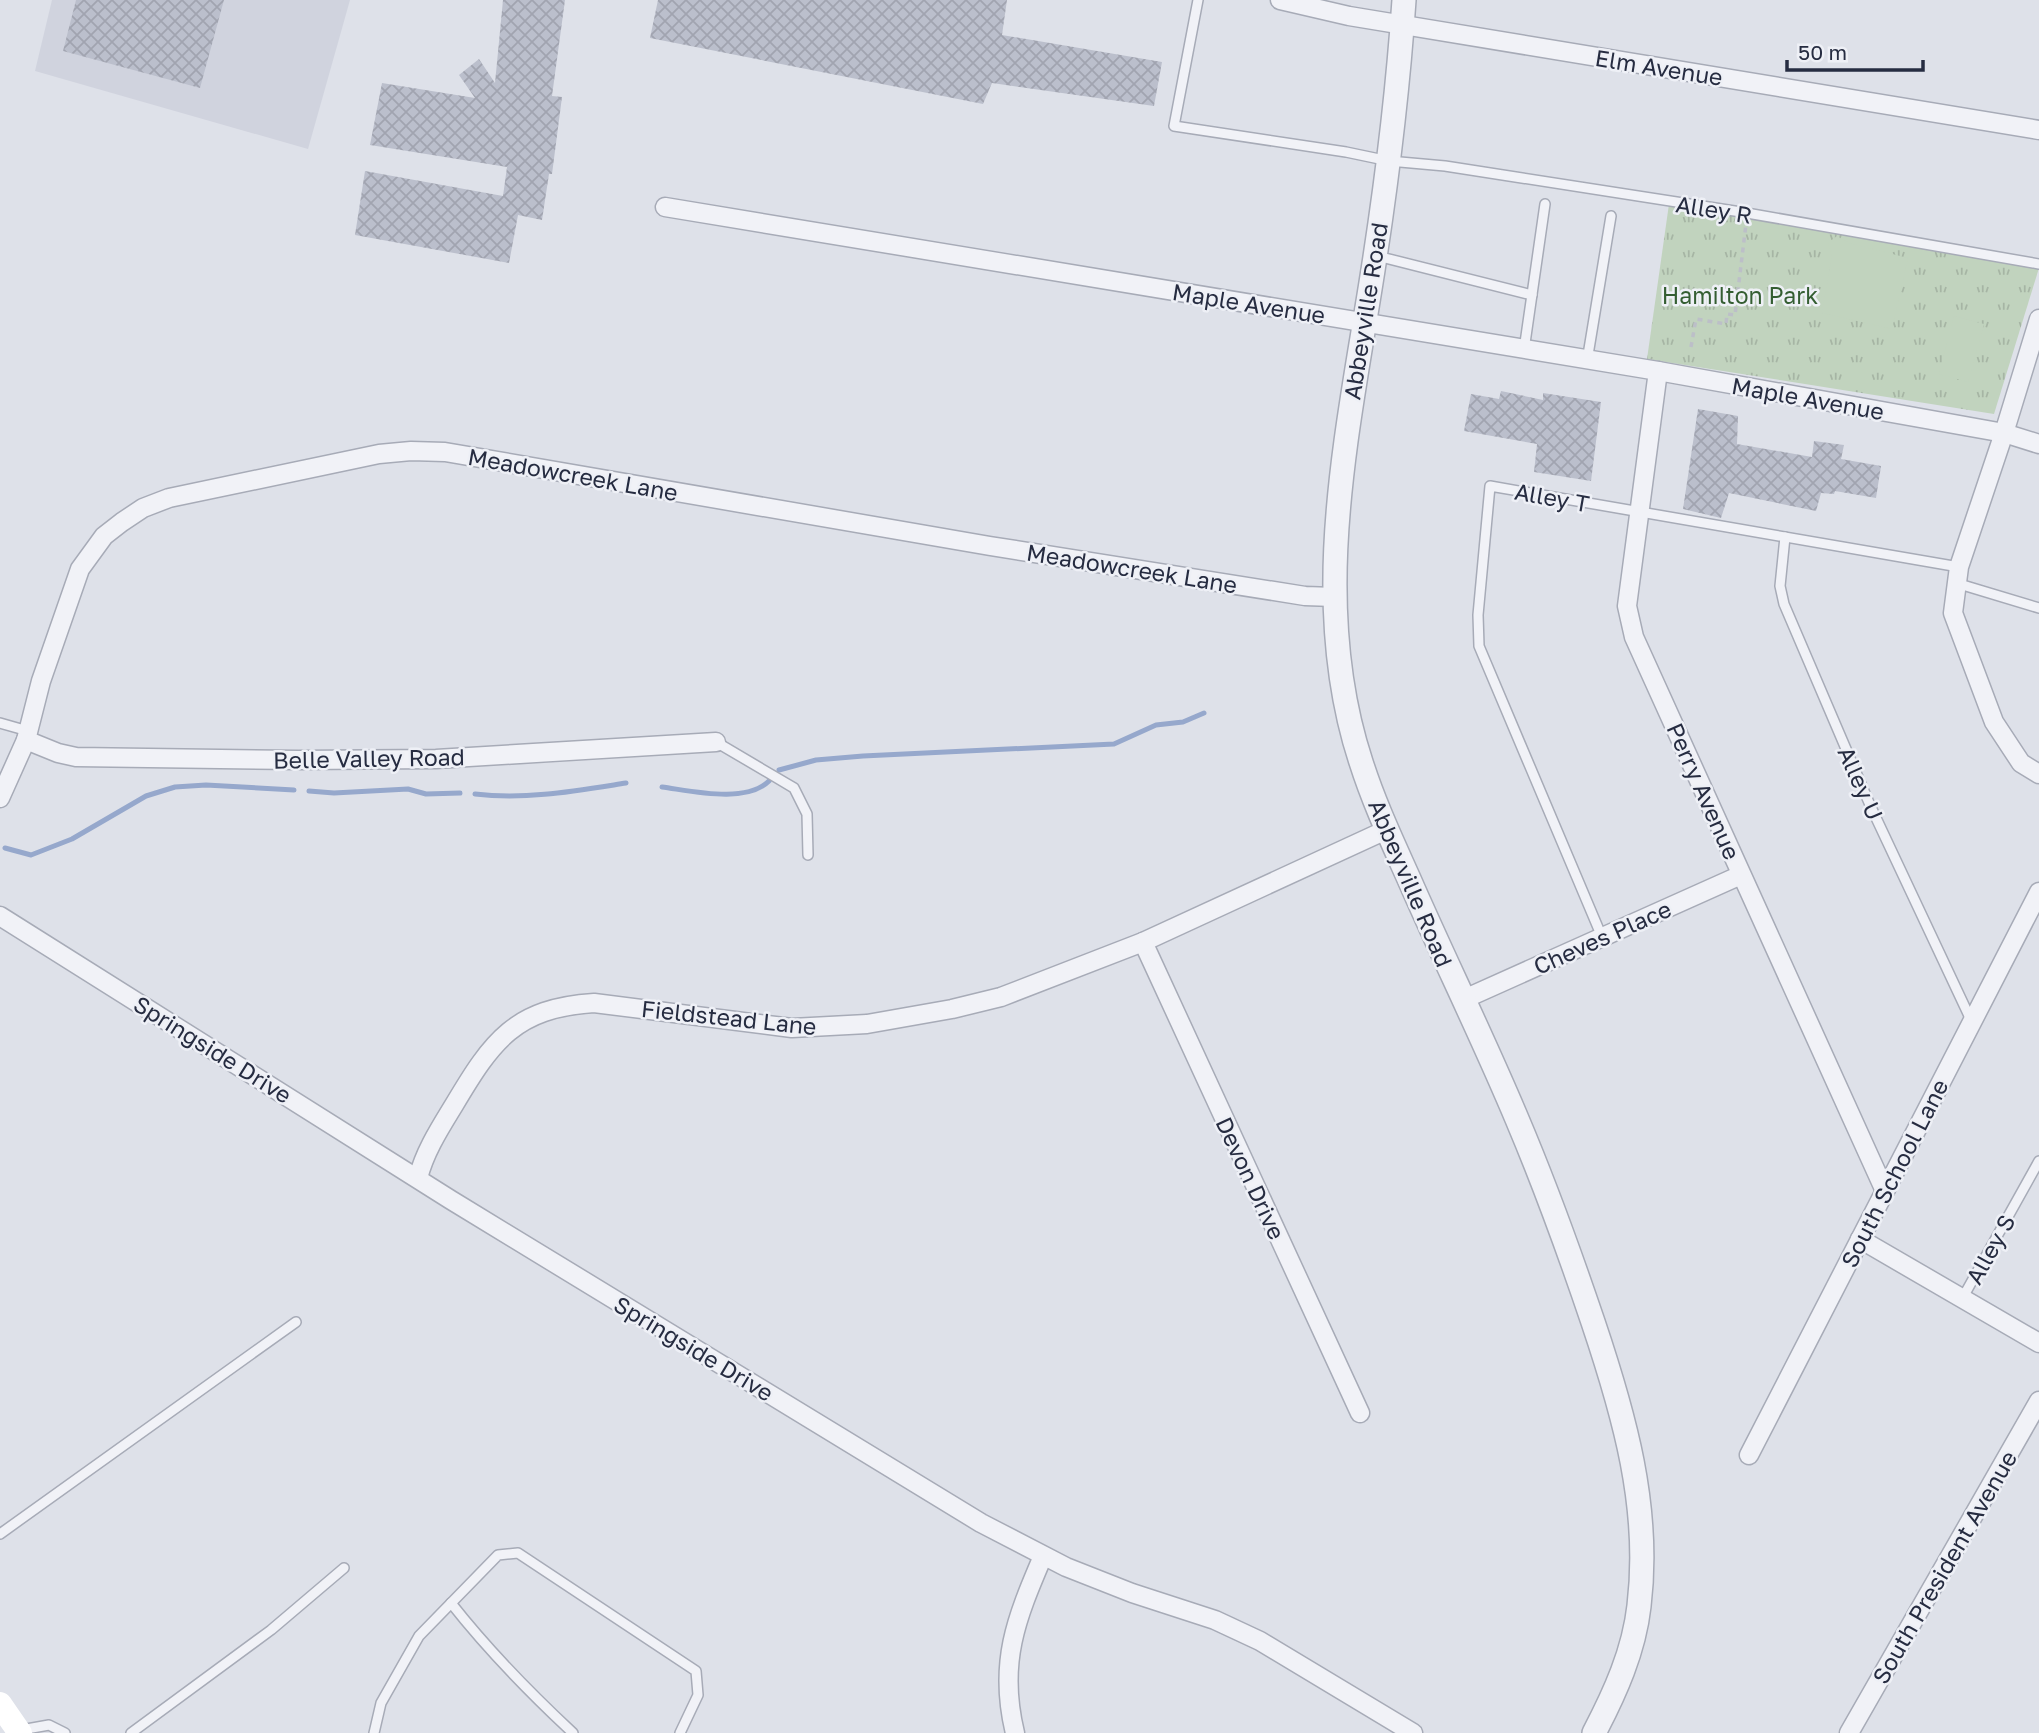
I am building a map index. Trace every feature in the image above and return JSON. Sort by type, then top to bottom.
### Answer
[{"type":"main road","points":[[0,1704],[19,1732]]},
{"type":"street","name":"Elm Avenue","points":[[1280,0],[1349,16],[2039,130]]},
{"type":"street","name":"Abbeyville Road","points":[[1404,0],[1389,161],[1365,321],[1351,393],[1342,466],[1334,597],[1337,657],[1346,709],[1360,761],[1386,830],[1516,1118],[1561,1230],[1613,1382],[1636,1478],[1642,1538],[1639,1608],[1625,1665],[1594,1733]]},
{"type":"street","name":"Maple Avenue","points":[[665,207],[1658,371],[2004,433],[2039,444]]},
{"type":"street","points":[[2039,319],[1958,575],[1953,613],[1994,722],[2021,764],[2039,774]]},
{"type":"street","name":"Perry Avenue","points":[[1658,371],[1627,606],[1634,637],[1885,1191]]},
{"type":"street","name":"Meadowcreek Lane","points":[[0,798],[27,735],[41,681],[80,569],[104,536],[143,508],[169,498],[390,453],[445,452],[1003,548],[1305,596],[1334,597]]},
{"type":"street","name":"Belle Valley Road","points":[[27,735],[58,754],[76,757],[298,760],[436,759],[716,742]]},
{"type":"street","name":"Fieldstead Lane","points":[[418,1178],[431,1142],[485,1054],[509,1030],[549,1009],[569,1004],[594,1003],[792,1028],[867,1024],[952,1009],[1001,998],[1050,976],[1143,942],[1386,830]]},
{"type":"street","name":"Cheves Place","points":[[1462,1000],[1741,875]]},
{"type":"street","name":"South School Lane","points":[[1749,1455],[2039,892]]},
{"type":"street","name":"Springside Drive","points":[[0,916],[418,1178],[981,1524],[1043,1556],[1132,1593],[1216,1620],[1260,1641],[1413,1733]]},
{"type":"street","name":"Devon Drive","points":[[1143,942],[1360,1413]]},
{"type":"street","points":[[1860,1239],[2039,1343]]},
{"type":"street","name":"South President Avenue","points":[[1849,1733],[2039,1401]]},
{"type":"street","points":[[1015,1733],[1009,1693],[1009,1658],[1019,1612],[1043,1556]]},
{"type":"lane","name":"Alley R","points":[[1198,0],[1174,126],[1389,161],[1445,166],[1741,212],[2039,264]]},
{"type":"lane","points":[[1524,350],[1545,204]]},
{"type":"lane","points":[[1587,360],[1611,216]]},
{"type":"lane","points":[[1375,256],[1532,295]]},
{"type":"lane","name":"Alley T","points":[[1602,937],[1479,646],[1478,615],[1490,486],[1785,537],[1958,575],[2039,608]]},
{"type":"lane","name":"Alley U","points":[[1785,537],[1780,586],[1784,604],[1870,805],[1972,1022]]},
{"type":"lane","points":[[0,723],[27,735]]},
{"type":"lane","points":[[716,742],[794,788],[807,814],[808,855]]},
{"type":"lane","name":"Alley S","points":[[1962,1299],[2039,1161]]},
{"type":"lane","points":[[0,1534],[296,1322]]},
{"type":"lane","points":[[374,1733],[381,1703],[419,1636],[498,1555],[518,1553],[696,1671],[698,1695],[680,1733]]},
{"type":"lane","points":[[131,1733],[271,1630],[344,1567]]},
{"type":"lane","points":[[450,1603],[517,1680],[573,1733]]},
{"type":"lane","points":[[19,1732],[49,1725],[65,1733]]},
{"type":"path","points":[[1691,347],[1696,319],[1726,324],[1727,314],[1735,315],[1747,218]]},
{"type":"shaded area","points":[[52,0],[350,0],[308,149],[35,71]]},
{"type":"green space","name":"Hamilton Park","points":[[1669,204],[2039,268],[1994,414],[1647,359]]},
{"type":"green space","points":[[1837,236],[1849,243],[1908,258],[1892,329],[1822,313],[1832,255],[1828,243]]},
{"type":"green space","points":[[1954,316],[1984,324],[1968,382],[1939,374]]},
{"type":"building","points":[[76,0],[224,0],[200,88],[63,51]]},
{"type":"building","points":[[503,0],[565,0],[552,96],[562,97],[552,174],[549,174],[542,220],[518,215],[509,263],[355,235],[365,171],[503,196],[507,167],[370,145],[382,83],[475,98],[459,75],[479,59],[495,83]]},
{"type":"building","points":[[658,0],[1007,0],[1002,35],[1162,62],[1154,106],[992,83],[983,104],[650,38]]},
{"type":"building","points":[[1501,391],[1543,400],[1543,393],[1601,402],[1591,481],[1534,472],[1537,444],[1464,431],[1471,394],[1499,399]]},
{"type":"building","points":[[1698,409],[1738,416],[1737,444],[1812,457],[1814,441],[1844,445],[1841,459],[1881,466],[1876,498],[1835,491],[1834,494],[1821,493],[1816,511],[1729,493],[1721,518],[1683,509]]},
{"type":"waterway","points":[[779,770],[816,760],[863,756],[1114,744],[1156,725],[1183,722],[1204,713]]},
{"type":"waterway","points":[[662,787],[733,794],[759,788],[769,781]]},
{"type":"waterway","points":[[475,794],[532,795],[626,783]]},
{"type":"waterway","points":[[5,848],[31,855],[72,839],[146,796],[175,787],[206,785],[294,790]]},
{"type":"waterway","points":[[309,791],[334,793],[408,789],[426,794],[460,793]]}]
